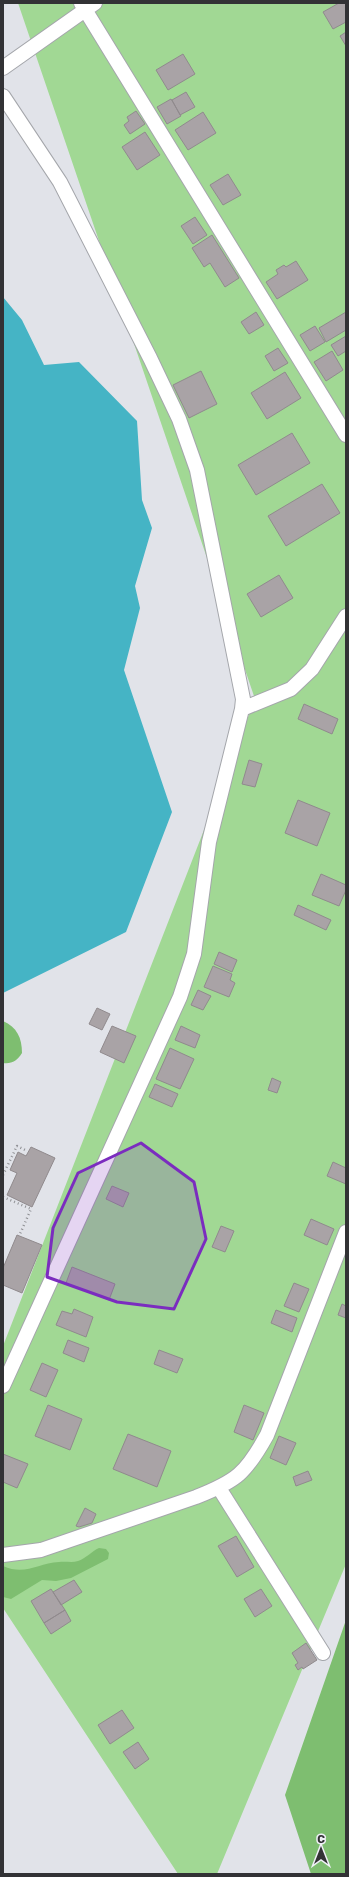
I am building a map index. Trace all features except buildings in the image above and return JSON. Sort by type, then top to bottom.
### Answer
[{"type":"lane","points":[[3,68],[87,5],[346,435]]},
{"type":"lane","points":[[3,96],[60,182],[150,358],[179,419],[197,470],[243,699],[209,842],[194,954],[180,997],[3,1386]]},
{"type":"lane","points":[[242,708],[291,689],[312,670],[346,616]]},
{"type":"lane","points":[[3,1555],[41,1550],[219,1488],[235,1479],[253,1461],[267,1435],[346,1232]]},
{"type":"lane","points":[[219,1488],[323,1653]]},
{"type":"path","points":[[3,1175],[17,1146],[25,1150]]},
{"type":"path","points":[[3,1197],[31,1210],[20,1234]]},
{"type":"highlighted area","points":[[141,1143],[194,1182],[206,1239],[174,1309],[117,1302],[47,1277],[53,1228],[78,1173]]},
{"type":"green space","points":[[18,3],[346,3],[346,1564],[217,1874],[178,1874],[3,1608],[3,1346],[255,699]]},
{"type":"green space","points":[[3,1021],[12,1026],[18,1034],[22,1048],[22,1053],[20,1056],[16,1060],[9,1063],[3,1063]]},
{"type":"green space","points":[[99,1548],[106,1549],[109,1553],[108,1559],[71,1578],[56,1581],[42,1580],[11,1599],[3,1597],[3,1566],[18,1570],[51,1563],[76,1562]]},
{"type":"green space","points":[[346,1620],[346,1874],[311,1874],[285,1795]]},
{"type":"water","points":[[3,297],[22,320],[44,365],[79,362],[137,421],[142,500],[152,528],[135,586],[140,608],[124,670],[172,812],[126,932],[3,993]]}]
